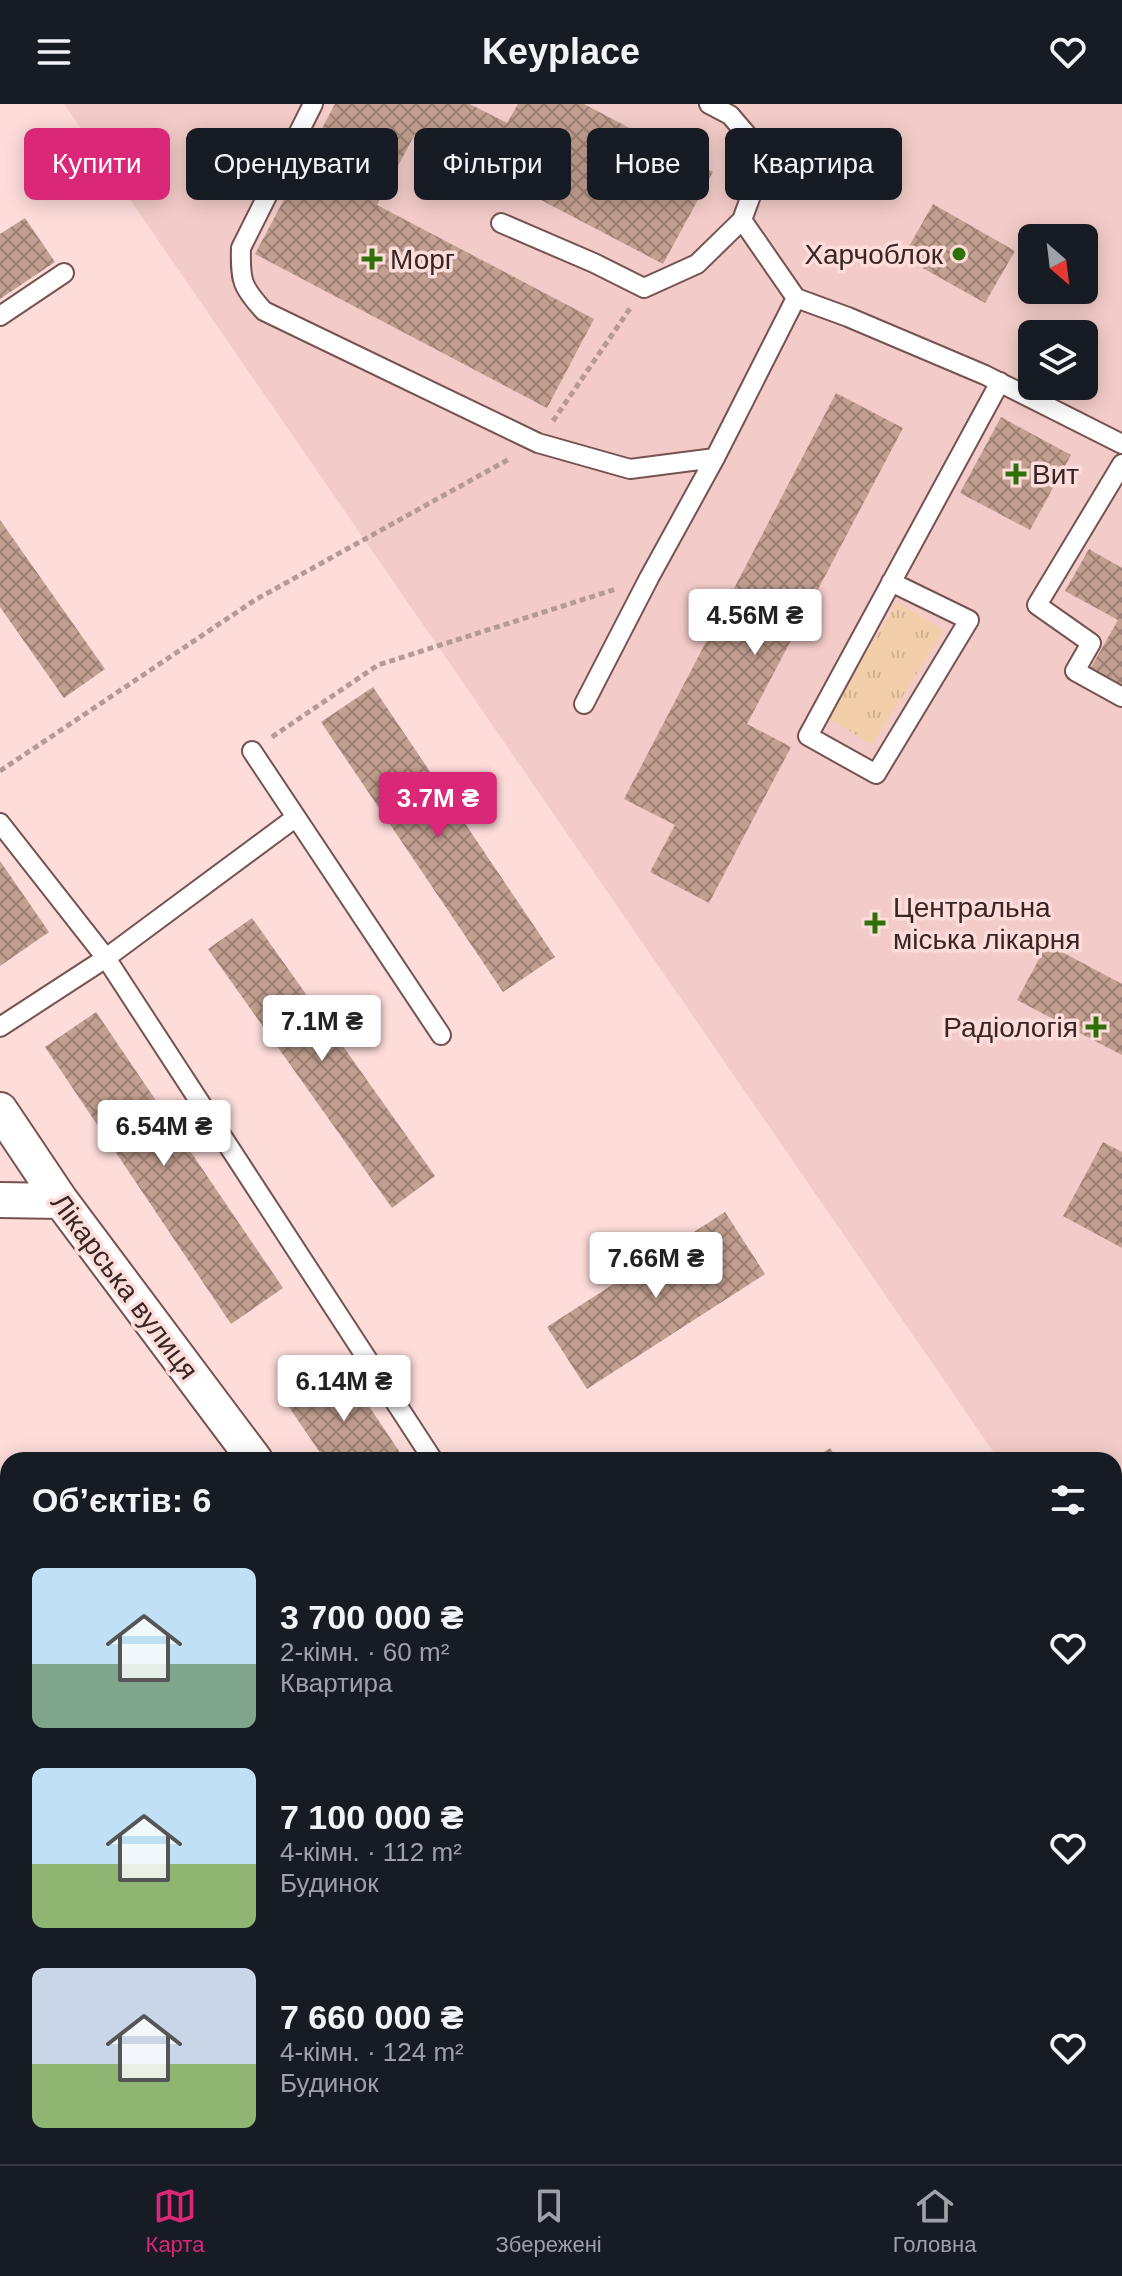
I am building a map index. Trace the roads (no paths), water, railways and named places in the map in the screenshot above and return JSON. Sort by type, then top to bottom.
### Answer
[{"type":"street","name":"Лікарська вулиця","points":[[0,1110],[61,1201],[249,1452]]},
{"type":"street","points":[[0,1200],[61,1201]]},
{"type":"lane","points":[[313,104],[241,248],[240,267],[246,291],[264,311],[538,443],[630,469],[715,458]]},
{"type":"lane","points":[[501,223],[644,288],[697,264],[742,220],[756,182],[758,158],[748,136],[730,115],[709,104]]},
{"type":"lane","points":[[742,220],[796,298],[1000,382],[1122,444]]},
{"type":"lane","points":[[0,316],[64,273]]},
{"type":"lane","points":[[584,704],[796,298]]},
{"type":"lane","points":[[891,582],[969,620],[876,774],[808,736],[891,582],[1000,382]]},
{"type":"lane","points":[[1122,464],[1037,605],[1091,643],[1075,671],[1122,697]]},
{"type":"lane","points":[[252,751],[441,1035]]},
{"type":"lane","points":[[0,1027],[106,958],[295,818]]},
{"type":"lane","points":[[0,823],[106,958],[428,1452]]},
{"type":"place","name":"Харчоблок","points":[[959,254]]},
{"type":"place","name":"Морг","points":[[372,259]]},
{"type":"place","name":"Вит","points":[[1016,474]]},
{"type":"place","name":"Центральна міська лікарня","points":[[875,923]]},
{"type":"place","name":"Радіологія","points":[[1096,1027]]}]
